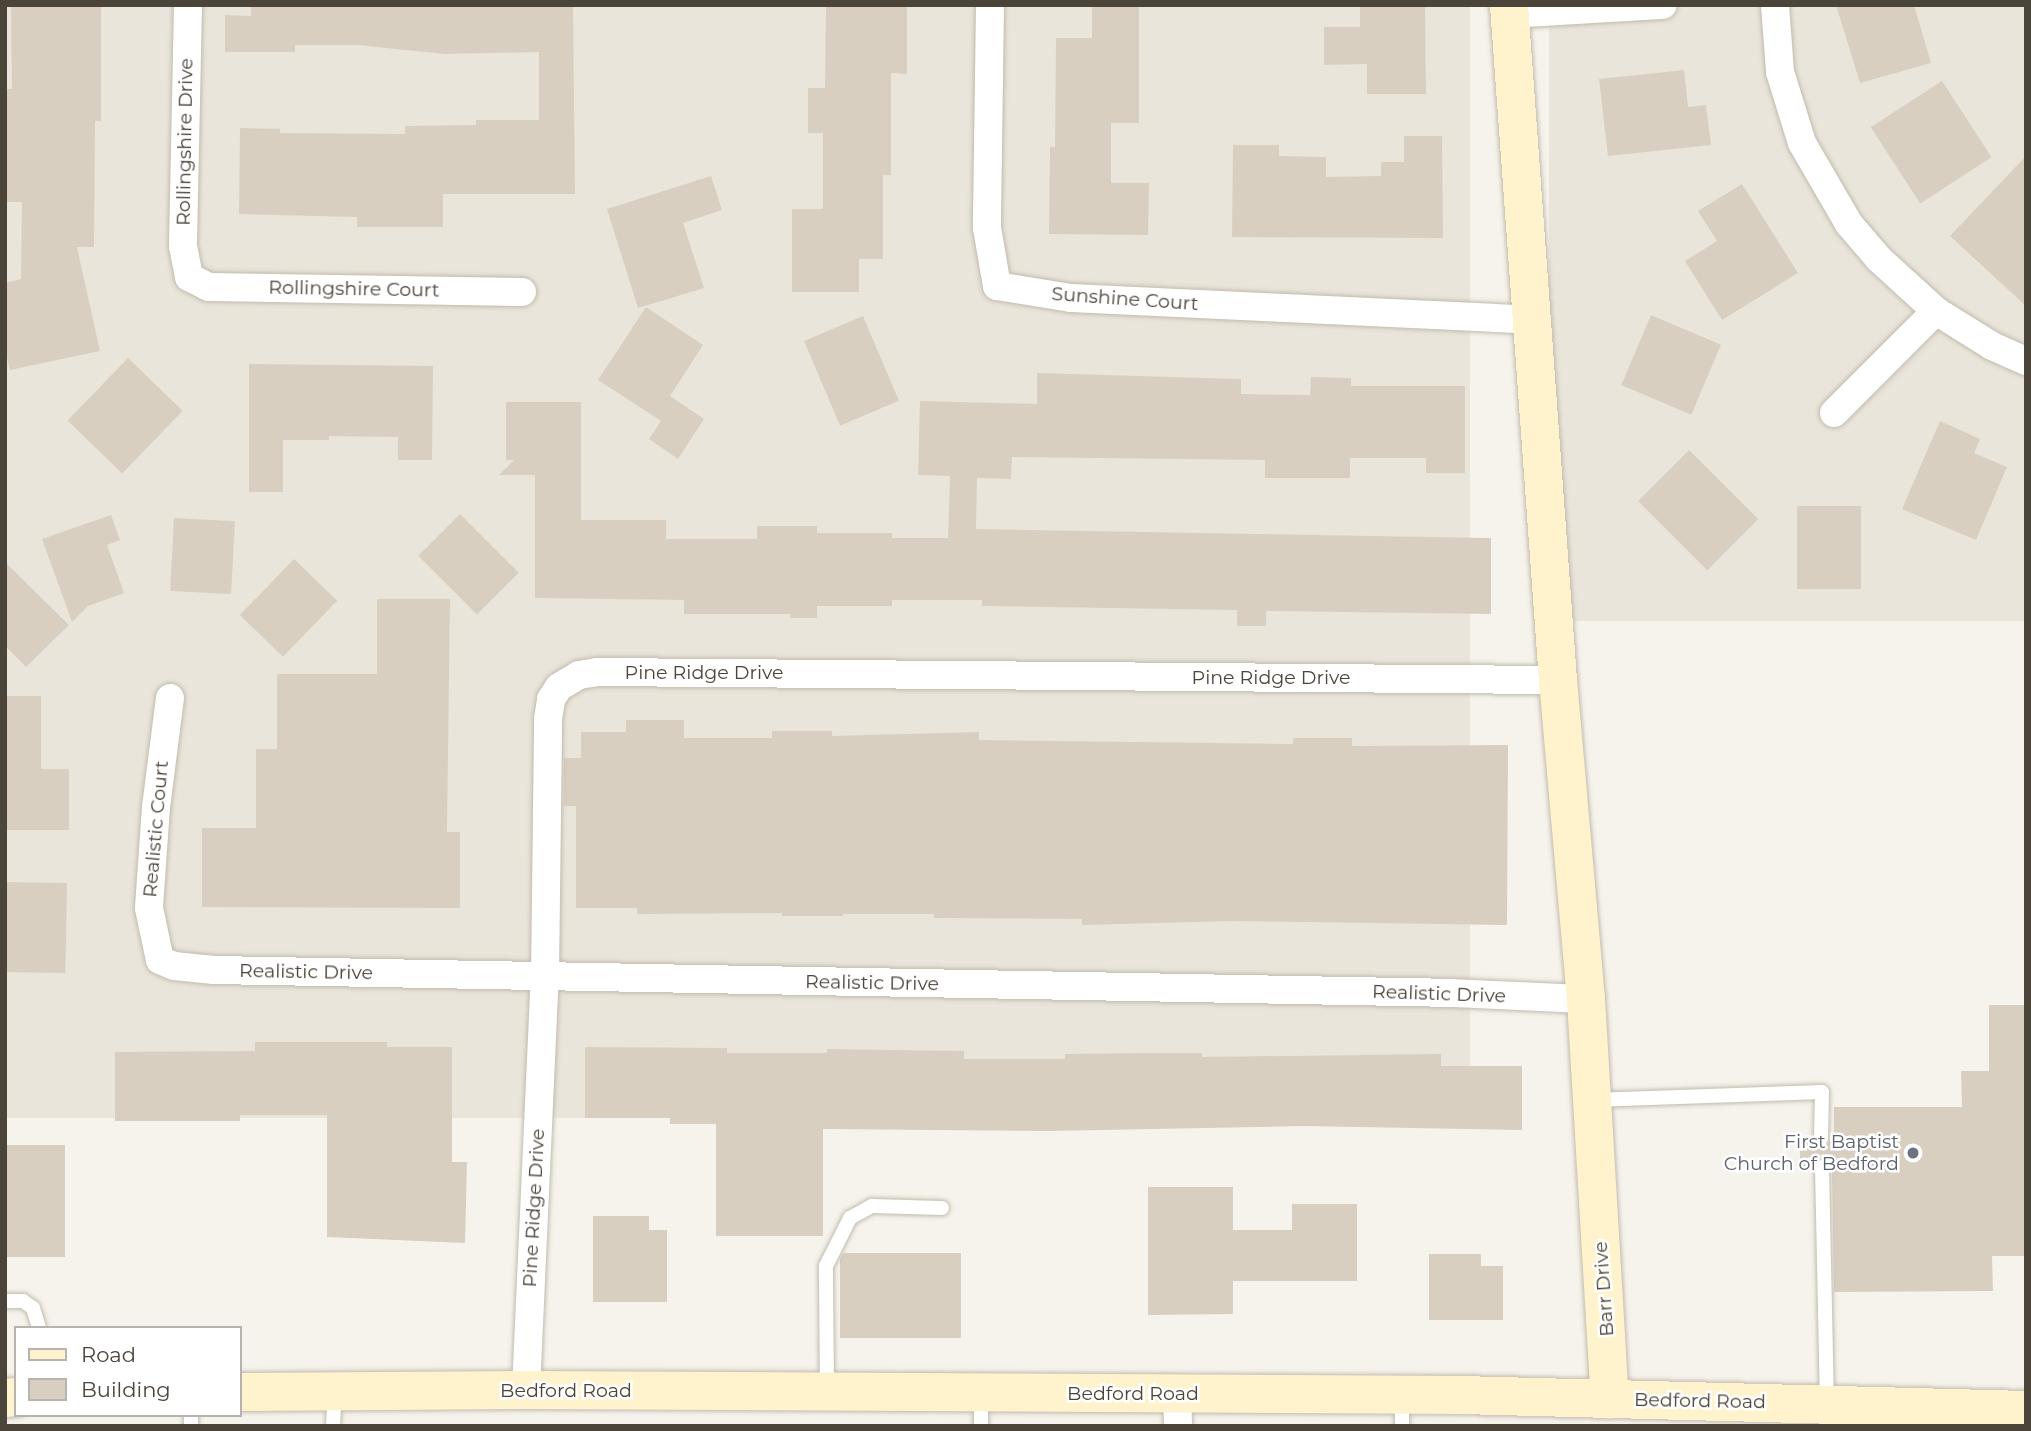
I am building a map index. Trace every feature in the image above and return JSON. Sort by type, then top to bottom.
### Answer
[{"type":"main road","name":"Barr Drive","points":[[1510,10],[1535,320],[1558,680],[1586,999],[1610,1399]]},
{"type":"main road","name":"Bedford Road","points":[[242,1392],[334,1408],[526,1390],[827,1393],[981,1410],[1402,1410],[1610,1399],[1731,1408],[1827,1404],[1954,1417],[2026,1410]]},
{"type":"street","name":"Rollingshire Drive","points":[[188,5],[183,246],[189,278]]},
{"type":"street","name":"Sunshine Court","points":[[990,5],[987,228],[997,286],[1071,298],[1535,320]]},
{"type":"street","points":[[1510,10],[1663,5]]},
{"type":"street","points":[[1775,5],[1780,72],[1802,143],[1849,224],[1878,259],[1936,311],[1992,346],[2026,361]]},
{"type":"street","name":"Rollingshire Court","points":[[189,278],[209,287],[522,292]]},
{"type":"street","points":[[1834,413],[1936,311]]},
{"type":"street","name":"Pine Ridge Drive","points":[[526,1390],[545,976],[548,719],[551,699],[559,687],[579,675],[597,672],[1558,680]]},
{"type":"street","name":"Realistic Court","points":[[160,960],[149,908],[156,807],[170,698]]},
{"type":"street","name":"Realistic Drive","points":[[160,960],[174,966],[214,970],[1438,993],[1586,999]]},
{"type":"lane","points":[[1592,1100],[1822,1092],[1821,1138]]},
{"type":"lane","points":[[1822,1167],[1827,1404]]},
{"type":"lane","points":[[827,1393],[826,1266],[850,1218],[872,1206],[942,1208]]},
{"type":"lane","points":[[5,1301],[23,1301],[33,1308],[38,1326]]},
{"type":"shaded area","points":[[5,5],[1470,5],[1470,1118],[5,1118]]},
{"type":"shaded area","points":[[1549,5],[2026,5],[2026,621],[1549,621]]},
{"type":"building","points":[[11,5],[101,5],[101,121],[95,121],[94,247],[77,247],[100,351],[10,370],[5,349],[5,283],[21,279],[22,202],[5,202],[6,89],[12,89]]},
{"type":"building","points":[[251,5],[573,5],[575,194],[443,194],[443,227],[357,227],[357,217],[239,214],[240,128],[280,129],[280,133],[405,134],[405,126],[476,125],[476,120],[539,120],[539,52],[445,54],[357,45],[295,45],[295,52],[225,52],[225,15],[251,16]]},
{"type":"building","points":[[826,5],[907,5],[907,74],[891,73],[891,175],[883,175],[883,259],[859,259],[859,292],[792,292],[792,209],[823,209],[823,133],[808,133],[808,88],[825,88]]},
{"type":"building","points":[[1092,5],[1139,5],[1139,123],[1111,123],[1111,183],[1149,183],[1148,235],[1049,234],[1050,147],[1055,147],[1056,38],[1092,38]]},
{"type":"building","points":[[1360,5],[1425,5],[1426,94],[1367,94],[1367,64],[1324,65],[1324,27],[1360,27]]},
{"type":"building","points":[[1836,5],[1914,5],[1931,63],[1860,83]]},
{"type":"building","points":[[1684,70],[1688,107],[1706,105],[1711,145],[1608,156],[1599,79]]},
{"type":"building","points":[[1942,81],[1992,157],[1920,204],[1871,127]]},
{"type":"building","points":[[1404,136],[1442,136],[1443,238],[1232,237],[1233,145],[1279,145],[1279,156],[1326,157],[1326,177],[1381,176],[1381,162],[1404,162]]},
{"type":"building","points":[[2026,156],[2026,306],[1950,236]]},
{"type":"building","points":[[711,176],[722,210],[683,223],[704,288],[638,308],[607,209]]},
{"type":"building","points":[[1742,184],[1798,273],[1722,320],[1685,261],[1717,241],[1698,211]]},
{"type":"building","points":[[646,307],[703,345],[670,396],[704,419],[678,459],[649,439],[661,421],[598,380]]},
{"type":"building","points":[[1651,315],[1721,345],[1691,415],[1621,385]]},
{"type":"building","points":[[863,316],[899,401],[840,426],[804,341]]},
{"type":"building","points":[[128,358],[183,411],[122,473],[68,421]]},
{"type":"building","points":[[249,364],[433,366],[432,460],[398,460],[398,437],[329,436],[329,440],[283,440],[283,492],[249,492]]},
{"type":"building","points":[[1037,373],[1241,379],[1241,394],[1310,395],[1311,377],[1351,378],[1351,386],[1465,386],[1465,473],[1426,473],[1426,458],[1350,458],[1350,478],[1265,478],[1265,460],[1012,457],[1011,479],[977,478],[976,529],[1491,538],[1491,614],[1266,611],[1266,626],[1237,626],[1237,610],[982,606],[982,600],[892,600],[892,606],[817,606],[817,618],[790,618],[790,614],[684,614],[684,600],[535,598],[535,475],[499,475],[514,460],[506,460],[506,402],[581,402],[581,520],[666,520],[666,539],[757,539],[757,526],[817,526],[817,533],[892,533],[892,538],[948,538],[950,476],[918,475],[920,401],[1037,404]]},
{"type":"building","points":[[1940,421],[1980,439],[1974,453],[2007,467],[1976,540],[1902,509]]},
{"type":"building","points":[[1689,450],[1758,519],[1707,570],[1638,501]]},
{"type":"building","points":[[1797,506],[1861,506],[1861,589],[1797,589]]},
{"type":"building","points":[[460,514],[519,573],[477,614],[418,556]]},
{"type":"building","points":[[111,515],[120,540],[107,545],[124,593],[88,606],[72,622],[42,539]]},
{"type":"building","points":[[174,518],[235,521],[231,594],[170,591]]},
{"type":"building","points":[[294,559],[337,601],[283,657],[240,615]]},
{"type":"building","points":[[5,562],[69,625],[26,667],[5,646]]},
{"type":"building","points":[[377,599],[450,599],[447,832],[460,832],[460,908],[202,907],[202,828],[256,828],[256,749],[277,749],[277,674],[377,674]]},
{"type":"building","points":[[5,696],[41,696],[41,769],[69,769],[69,830],[5,830]]},
{"type":"building","points":[[626,720],[684,720],[684,738],[772,738],[772,731],[832,731],[832,736],[979,732],[979,740],[1293,744],[1293,738],[1352,738],[1352,746],[1508,745],[1507,925],[1233,921],[1082,925],[1082,919],[934,918],[934,914],[637,914],[637,908],[576,908],[576,806],[564,806],[564,758],[581,758],[581,732],[626,732]]},
{"type":"building","points":[[5,882],[67,883],[65,973],[5,972]]},
{"type":"building","name":"First Baptist Church of Bedford","points":[[1989,1005],[2026,1005],[2026,1256],[1992,1256],[1993,1291],[1834,1292],[1832,1167],[1830,1161],[1822,1157],[1816,1159],[1812,1167],[1800,1167],[1800,1138],[1811,1138],[1817,1147],[1826,1146],[1831,1138],[1834,1138],[1834,1107],[1962,1107],[1961,1071],[1989,1071]]},
{"type":"building","points":[[255,1042],[387,1042],[387,1047],[452,1047],[452,1162],[467,1162],[465,1243],[327,1237],[327,1115],[240,1115],[240,1121],[115,1121],[115,1052],[255,1051]]},
{"type":"building","points":[[585,1047],[727,1048],[727,1053],[827,1053],[827,1049],[964,1051],[964,1059],[1065,1059],[1065,1054],[1146,1053],[1202,1053],[1202,1057],[1441,1054],[1441,1066],[1522,1066],[1522,1130],[1304,1126],[1048,1131],[823,1129],[823,1236],[716,1236],[716,1124],[670,1124],[670,1118],[585,1118]]},
{"type":"building","points":[[5,1145],[65,1145],[65,1257],[5,1257]]},
{"type":"building","points":[[1148,1187],[1233,1187],[1233,1230],[1292,1230],[1292,1204],[1357,1204],[1357,1281],[1233,1281],[1233,1314],[1148,1315]]},
{"type":"building","points":[[593,1216],[649,1216],[649,1230],[667,1230],[667,1302],[593,1302]]},
{"type":"building","points":[[843,1253],[961,1253],[961,1338],[840,1338],[840,1259]]},
{"type":"building","points":[[1429,1254],[1481,1254],[1481,1266],[1503,1266],[1503,1320],[1429,1320]]},
{"type":"place","name":"First Baptist Church of Bedford","points":[[1913,1153]]}]
